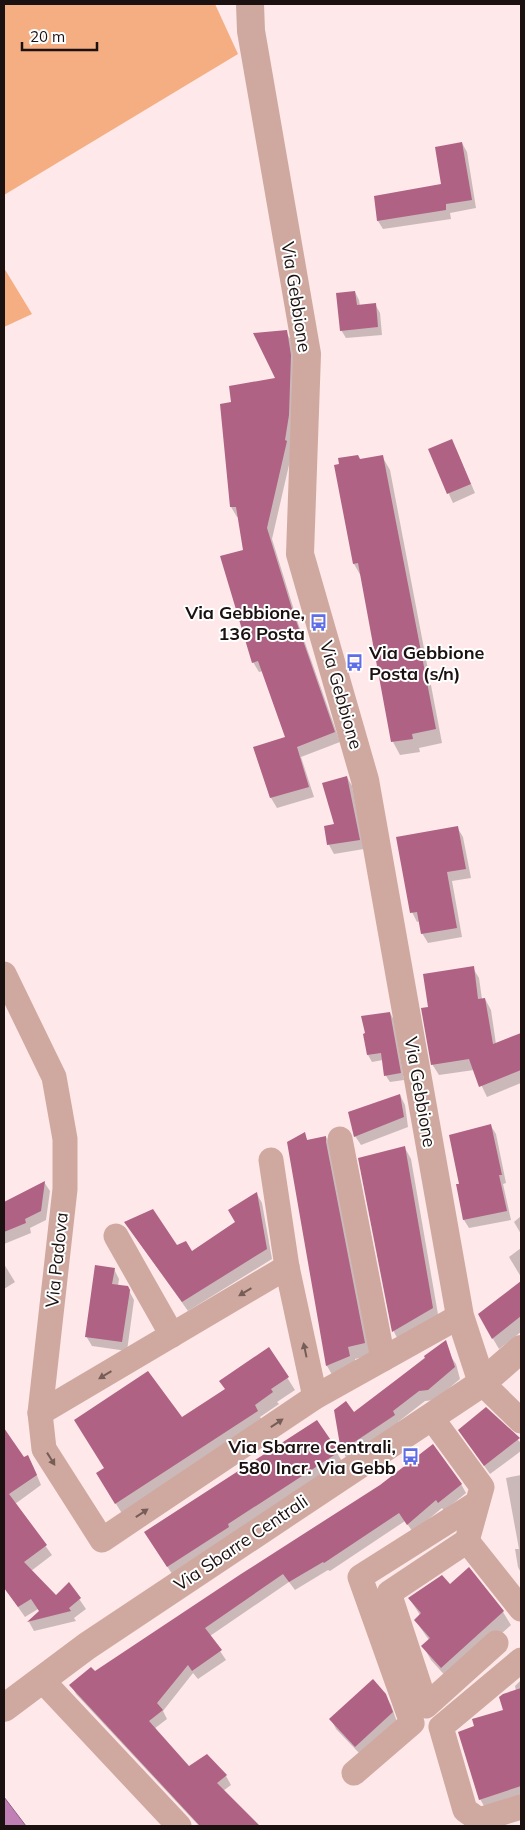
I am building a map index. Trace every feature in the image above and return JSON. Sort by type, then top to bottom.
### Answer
[{"type":"street","name":"Via Gebbione","points":[[250,4],[251,31],[307,354],[300,554],[365,780],[460,1316],[482,1383]]},
{"type":"street","name":"Via Padova","points":[[4,974],[54,1077],[65,1139],[64,1189],[40,1413],[44,1449],[102,1540],[315,1397]]},
{"type":"street","points":[[340,1139],[383,1359]]},
{"type":"street","points":[[271,1160],[287,1267],[315,1397],[460,1316]]},
{"type":"street","points":[[116,1236],[172,1335]]},
{"type":"street","points":[[40,1413],[287,1267]]},
{"type":"street","name":"Via Sbarre Centrali","points":[[4,1708],[95,1641],[482,1383],[521,1348]]},
{"type":"street","points":[[482,1383],[521,1421]]},
{"type":"street","points":[[431,1417],[482,1487],[467,1541],[389,1593],[426,1706],[496,1643]]},
{"type":"street","points":[[354,1773],[412,1723],[360,1577],[477,1503]]},
{"type":"street","points":[[467,1541],[521,1609]]},
{"type":"street","points":[[521,1660],[441,1727],[465,1810],[479,1820],[521,1806]]},
{"type":"street","points":[[38,1682],[179,1826]]},
{"type":"shaded area","points":[[4,4],[215,4],[238,54],[4,195]]},
{"type":"shaded area","points":[[4,268],[32,314],[4,327]]},
{"type":"shaded area","points":[[4,1797],[26,1826],[4,1826]]},
{"type":"building","points":[[462,142],[472,200],[446,204],[446,210],[377,221],[374,196],[441,184],[435,147]]},
{"type":"building","points":[[355,291],[357,305],[376,303],[378,327],[340,331],[336,293]]},
{"type":"building","points":[[287,330],[291,355],[289,415],[285,440],[287,441],[267,528],[293,612],[335,732],[297,747],[309,787],[270,798],[253,747],[285,737],[258,661],[252,663],[220,556],[243,550],[236,507],[230,507],[220,404],[231,402],[229,386],[275,378],[253,333]]},
{"type":"building","points":[[452,439],[471,484],[447,494],[428,449]]},
{"type":"building","points":[[358,455],[360,459],[383,455],[436,729],[412,734],[413,739],[391,742],[358,563],[353,564],[334,465],[339,464],[338,458]]},
{"type":"building","points":[[347,776],[360,840],[327,845],[324,826],[334,824],[322,783]]},
{"type":"building","points":[[458,826],[466,869],[447,872],[457,928],[421,934],[417,912],[410,913],[396,837]]},
{"type":"building","points":[[474,966],[478,999],[485,998],[493,1044],[521,1033],[521,1070],[479,1087],[469,1059],[431,1065],[421,1008],[428,1007],[423,974]]},
{"type":"building","points":[[390,1012],[401,1073],[384,1076],[381,1053],[367,1055],[361,1016]]},
{"type":"building","points":[[400,1094],[404,1117],[354,1137],[348,1112]]},
{"type":"building","points":[[491,1124],[502,1175],[499,1175],[507,1211],[463,1220],[456,1184],[459,1184],[449,1135]]},
{"type":"building","points":[[305,1132],[307,1140],[326,1136],[365,1343],[348,1347],[350,1356],[326,1366],[287,1142]]},
{"type":"building","points":[[405,1146],[433,1308],[392,1332],[358,1158]]},
{"type":"building","points":[[45,1181],[41,1211],[25,1219],[26,1223],[4,1232],[4,1202]]},
{"type":"building","points":[[257,1192],[267,1249],[182,1302],[124,1222],[153,1209],[177,1245],[186,1241],[192,1251],[235,1222],[228,1210]]},
{"type":"building","points":[[95,1265],[115,1268],[112,1284],[128,1286],[130,1290],[122,1342],[85,1337]]},
{"type":"building","points":[[521,1281],[521,1316],[492,1339],[478,1314]]},
{"type":"building","points":[[446,1340],[455,1367],[428,1390],[419,1391],[393,1411],[395,1415],[341,1451],[334,1410],[346,1401],[354,1412]]},
{"type":"building","points":[[269,1347],[289,1377],[271,1389],[273,1392],[255,1405],[258,1411],[115,1504],[96,1473],[104,1468],[74,1420],[148,1371],[182,1417],[225,1389],[219,1381]]},
{"type":"building","points":[[486,1407],[520,1438],[484,1466],[458,1430]]},
{"type":"building","points":[[317,1420],[339,1452],[228,1524],[229,1527],[167,1567],[144,1532]]},
{"type":"building","points":[[4,1428],[24,1457],[28,1455],[37,1475],[9,1494],[47,1545],[24,1562],[56,1595],[69,1582],[81,1598],[69,1608],[71,1611],[27,1622],[39,1611],[31,1599],[18,1607],[4,1588]]},
{"type":"building","points":[[433,1444],[462,1484],[438,1503],[436,1500],[407,1525],[399,1513],[324,1563],[289,1582],[283,1574],[205,1628],[222,1650],[192,1671],[188,1665],[157,1703],[163,1710],[149,1721],[189,1766],[207,1754],[227,1775],[217,1783],[260,1826],[200,1826],[69,1685],[91,1667],[95,1671],[380,1485]]},
{"type":"building","points":[[469,1567],[504,1611],[441,1668],[421,1646],[430,1638],[414,1620],[421,1613],[408,1598],[442,1575],[450,1584]]},
{"type":"building","points":[[373,1679],[386,1694],[393,1712],[355,1747],[329,1719]]},
{"type":"building","points":[[521,1688],[521,1786],[479,1800],[458,1732],[474,1726],[472,1719],[503,1710],[499,1697]]},
{"type":"place","name":"Via Gebbione, 136 Posta","points":[[319,623]]},
{"type":"place","name":"Via Gebbione Posta (s/n)","points":[[355,663]]},
{"type":"place","name":"Via Sbarre Centrali, 580 Incr. Via Gebb","points":[[410,1457]]}]
